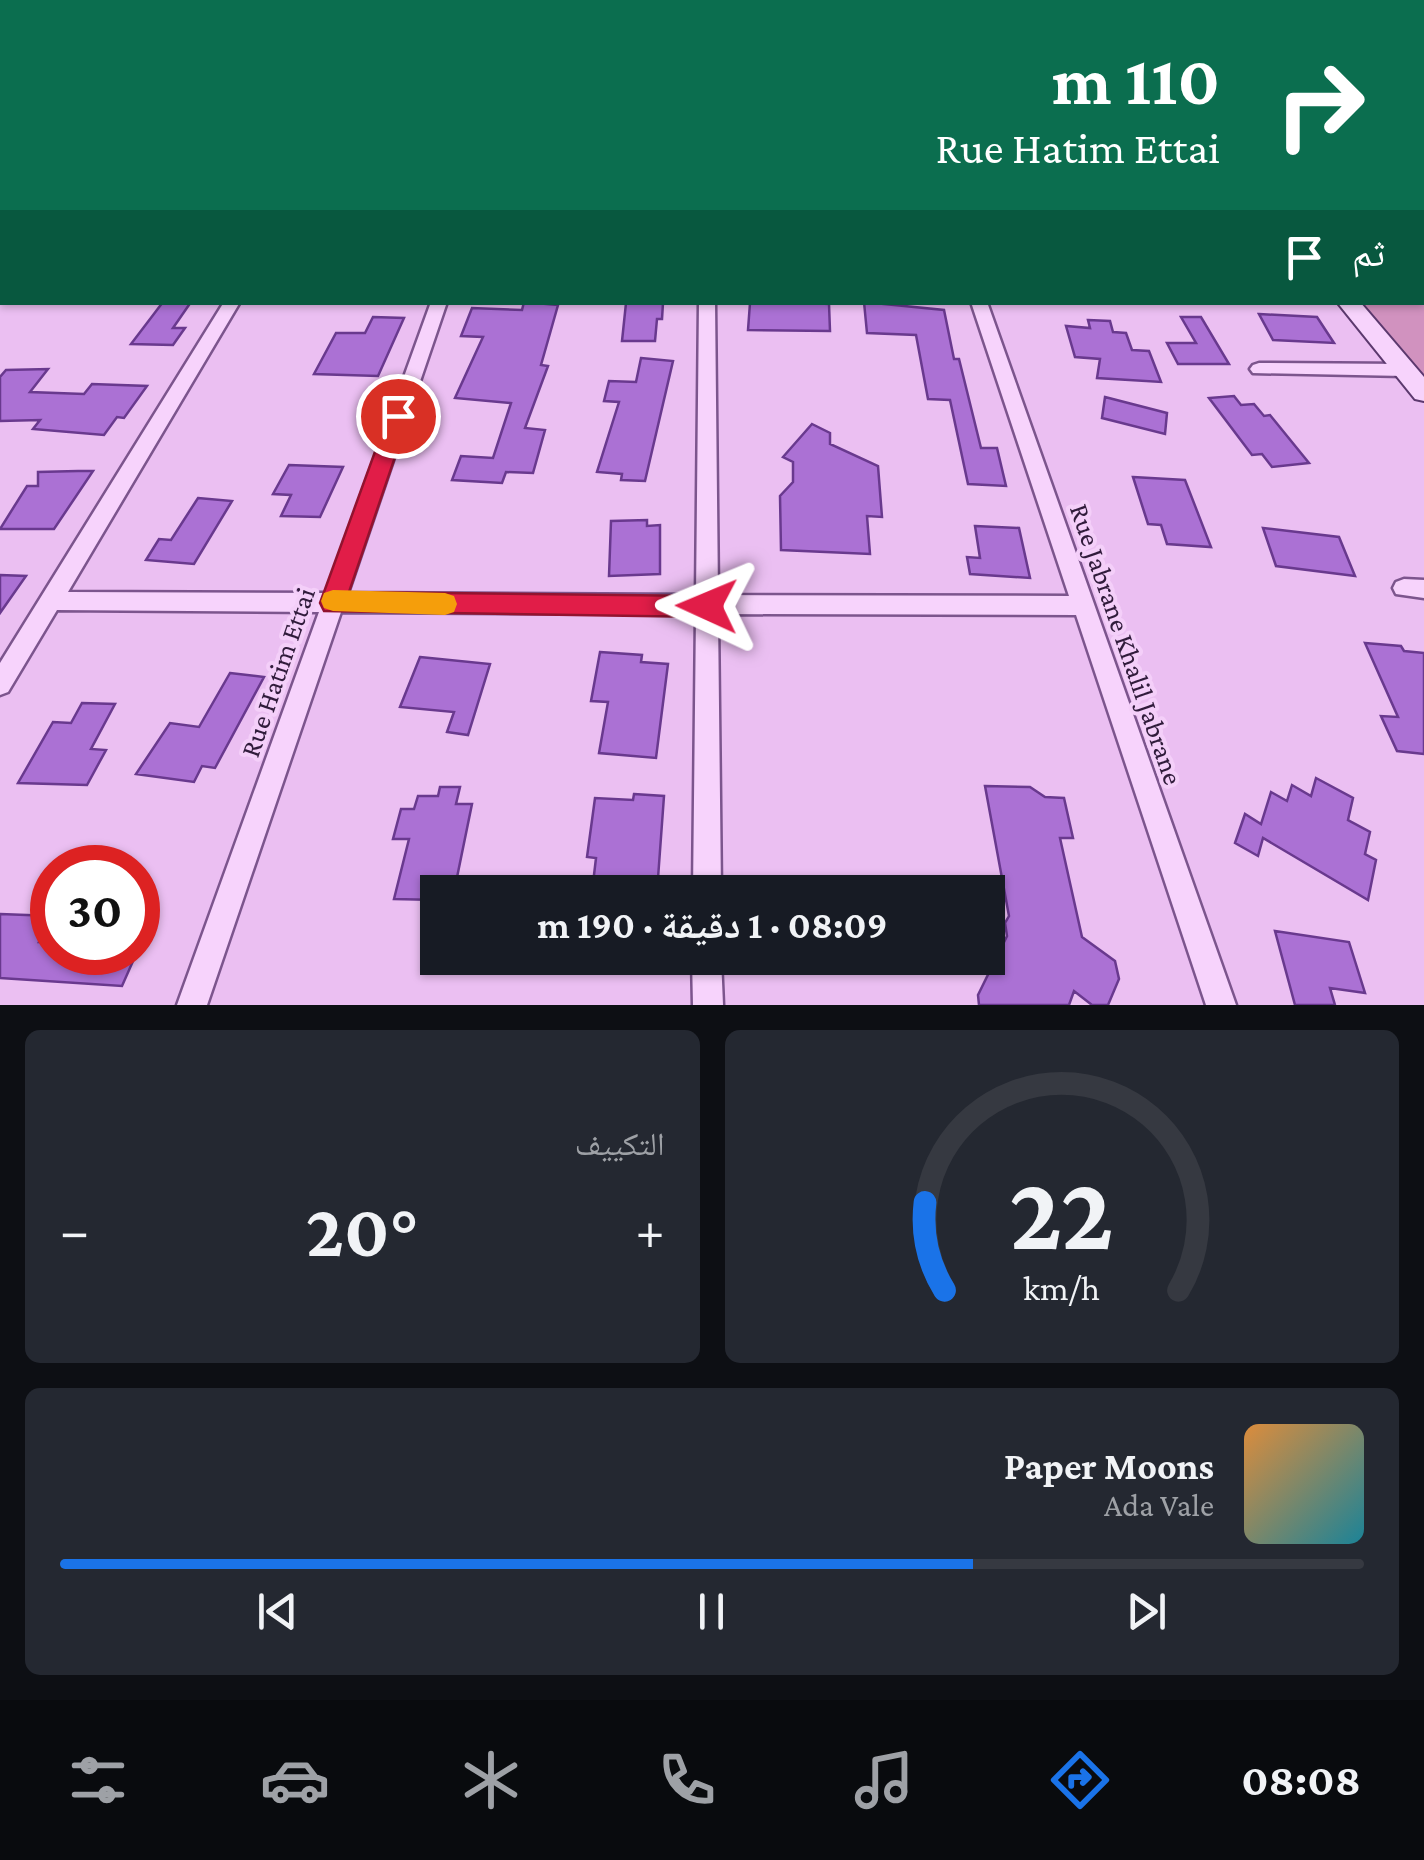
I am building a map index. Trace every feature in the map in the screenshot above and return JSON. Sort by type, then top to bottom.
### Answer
[{"type":"street","points":[[0,684],[230,305]]},
{"type":"street","name":"Rue Hatim Ettai","points":[[192,1005],[438,305]]},
{"type":"street","points":[[707,305],[708,875]]},
{"type":"street","name":"Rue Jabrane Khalil Jabrane","points":[[980,305],[1220,1005]]},
{"type":"street","points":[[1350,305],[1424,393]]},
{"type":"street","points":[[1259,369],[1404,370]]},
{"type":"street","points":[[51,601],[1082,606]]},
{"type":"street","points":[[708,975],[708,1005]]},
{"type":"shaded area","points":[[1354,305],[1424,305],[1424,382]]},
{"type":"building","points":[[161,305],[189,305],[173,328],[185,328],[173,345],[131,344]]},
{"type":"building","points":[[523,305],[558,305],[541,365],[548,366],[525,428],[545,430],[533,473],[506,472],[502,483],[452,480],[461,456],[493,458],[511,403],[455,398],[483,337],[461,336],[472,308],[522,310]]},
{"type":"building","points":[[626,305],[663,305],[655,341],[622,341]]},
{"type":"building","points":[[750,305],[829,305],[830,331],[748,330]]},
{"type":"building","points":[[864,305],[944,310],[954,359],[959,359],[981,448],[997,448],[1006,486],[968,484],[950,400],[928,399],[916,335],[867,333]]},
{"type":"building","points":[[1259,314],[1317,317],[1334,343],[1273,340]]},
{"type":"building","points":[[373,317],[404,318],[378,376],[314,374],[336,333],[365,333]]},
{"type":"building","points":[[1181,317],[1201,317],[1229,364],[1178,364],[1167,343],[1196,343]]},
{"type":"building","points":[[1088,320],[1110,321],[1113,332],[1126,333],[1132,350],[1149,351],[1161,382],[1097,378],[1100,359],[1075,357],[1066,326],[1090,328]]},
{"type":"building","points":[[641,358],[673,361],[645,481],[621,480],[622,474],[597,472],[619,402],[604,401],[609,381],[636,382]]},
{"type":"building","points":[[48,369],[30,392],[84,394],[92,384],[147,386],[124,418],[117,417],[104,435],[33,429],[40,420],[0,421],[0,377],[6,370]]},
{"type":"building","points":[[1234,396],[1241,405],[1254,404],[1264,416],[1270,415],[1309,463],[1272,467],[1262,454],[1252,455],[1209,398]]},
{"type":"building","points":[[1105,397],[1167,413],[1165,434],[1102,418]]},
{"type":"building","points":[[812,424],[830,433],[830,444],[878,466],[882,517],[867,516],[870,554],[781,550],[780,496],[793,482],[793,462],[783,457]]},
{"type":"building","points":[[289,465],[343,467],[320,517],[281,516],[291,495],[273,494]]},
{"type":"building","points":[[93,471],[54,529],[0,529],[27,486],[38,486],[38,472]]},
{"type":"building","points":[[1133,477],[1185,480],[1211,547],[1167,544],[1161,525],[1148,524]]},
{"type":"building","points":[[198,498],[232,501],[194,564],[146,560],[159,539],[171,540]]},
{"type":"building","points":[[647,520],[647,526],[660,525],[660,574],[609,576],[611,521]]},
{"type":"building","points":[[975,526],[1019,528],[1030,578],[970,574],[967,557],[980,558]]},
{"type":"building","points":[[1263,528],[1339,537],[1355,576],[1276,566]]},
{"type":"building","points":[[0,575],[26,576],[0,613]]},
{"type":"building","points":[[1365,643],[1401,646],[1404,651],[1424,653],[1424,754],[1397,751],[1381,716],[1398,717]]},
{"type":"building","points":[[600,652],[642,655],[641,662],[668,664],[656,758],[599,753],[608,702],[591,701]]},
{"type":"building","points":[[420,657],[490,664],[468,735],[447,732],[454,712],[400,707]]},
{"type":"building","points":[[230,673],[264,677],[215,768],[202,766],[194,782],[136,774],[170,723],[199,727]]},
{"type":"building","points":[[82,703],[115,704],[91,749],[106,750],[87,785],[18,783],[53,722],[71,723]]},
{"type":"building","points":[[1316,778],[1353,798],[1348,820],[1370,832],[1365,854],[1376,860],[1368,900],[1263,838],[1258,856],[1235,843],[1245,814],[1261,824],[1271,792],[1287,801],[1292,785],[1311,796]]},
{"type":"building","points":[[985,786],[1030,787],[1045,797],[1064,798],[1073,838],[1060,838],[1082,937],[1115,961],[1119,979],[1108,1005],[1092,1005],[1074,991],[1069,1005],[979,1005],[978,995],[988,975],[1005,975],[1005,923],[1009,916],[1005,875],[1001,875]]},
{"type":"building","points":[[440,787],[460,787],[456,804],[472,804],[457,875],[420,875],[420,900],[394,899],[409,839],[393,839],[401,809],[414,809],[418,796],[438,796]]},
{"type":"building","points":[[634,794],[664,796],[658,875],[594,875],[596,858],[587,857],[595,798],[633,800]]},
{"type":"building","points":[[0,914],[30,915],[30,975],[127,975],[122,986],[0,978]]},
{"type":"building","points":[[1275,931],[1349,942],[1365,993],[1330,988],[1335,1005],[1295,1005]]},
{"type":"slow traffic","points":[[333,601],[445,604]]},
{"type":"route","points":[[398,416],[332,603],[707,606]]}]
